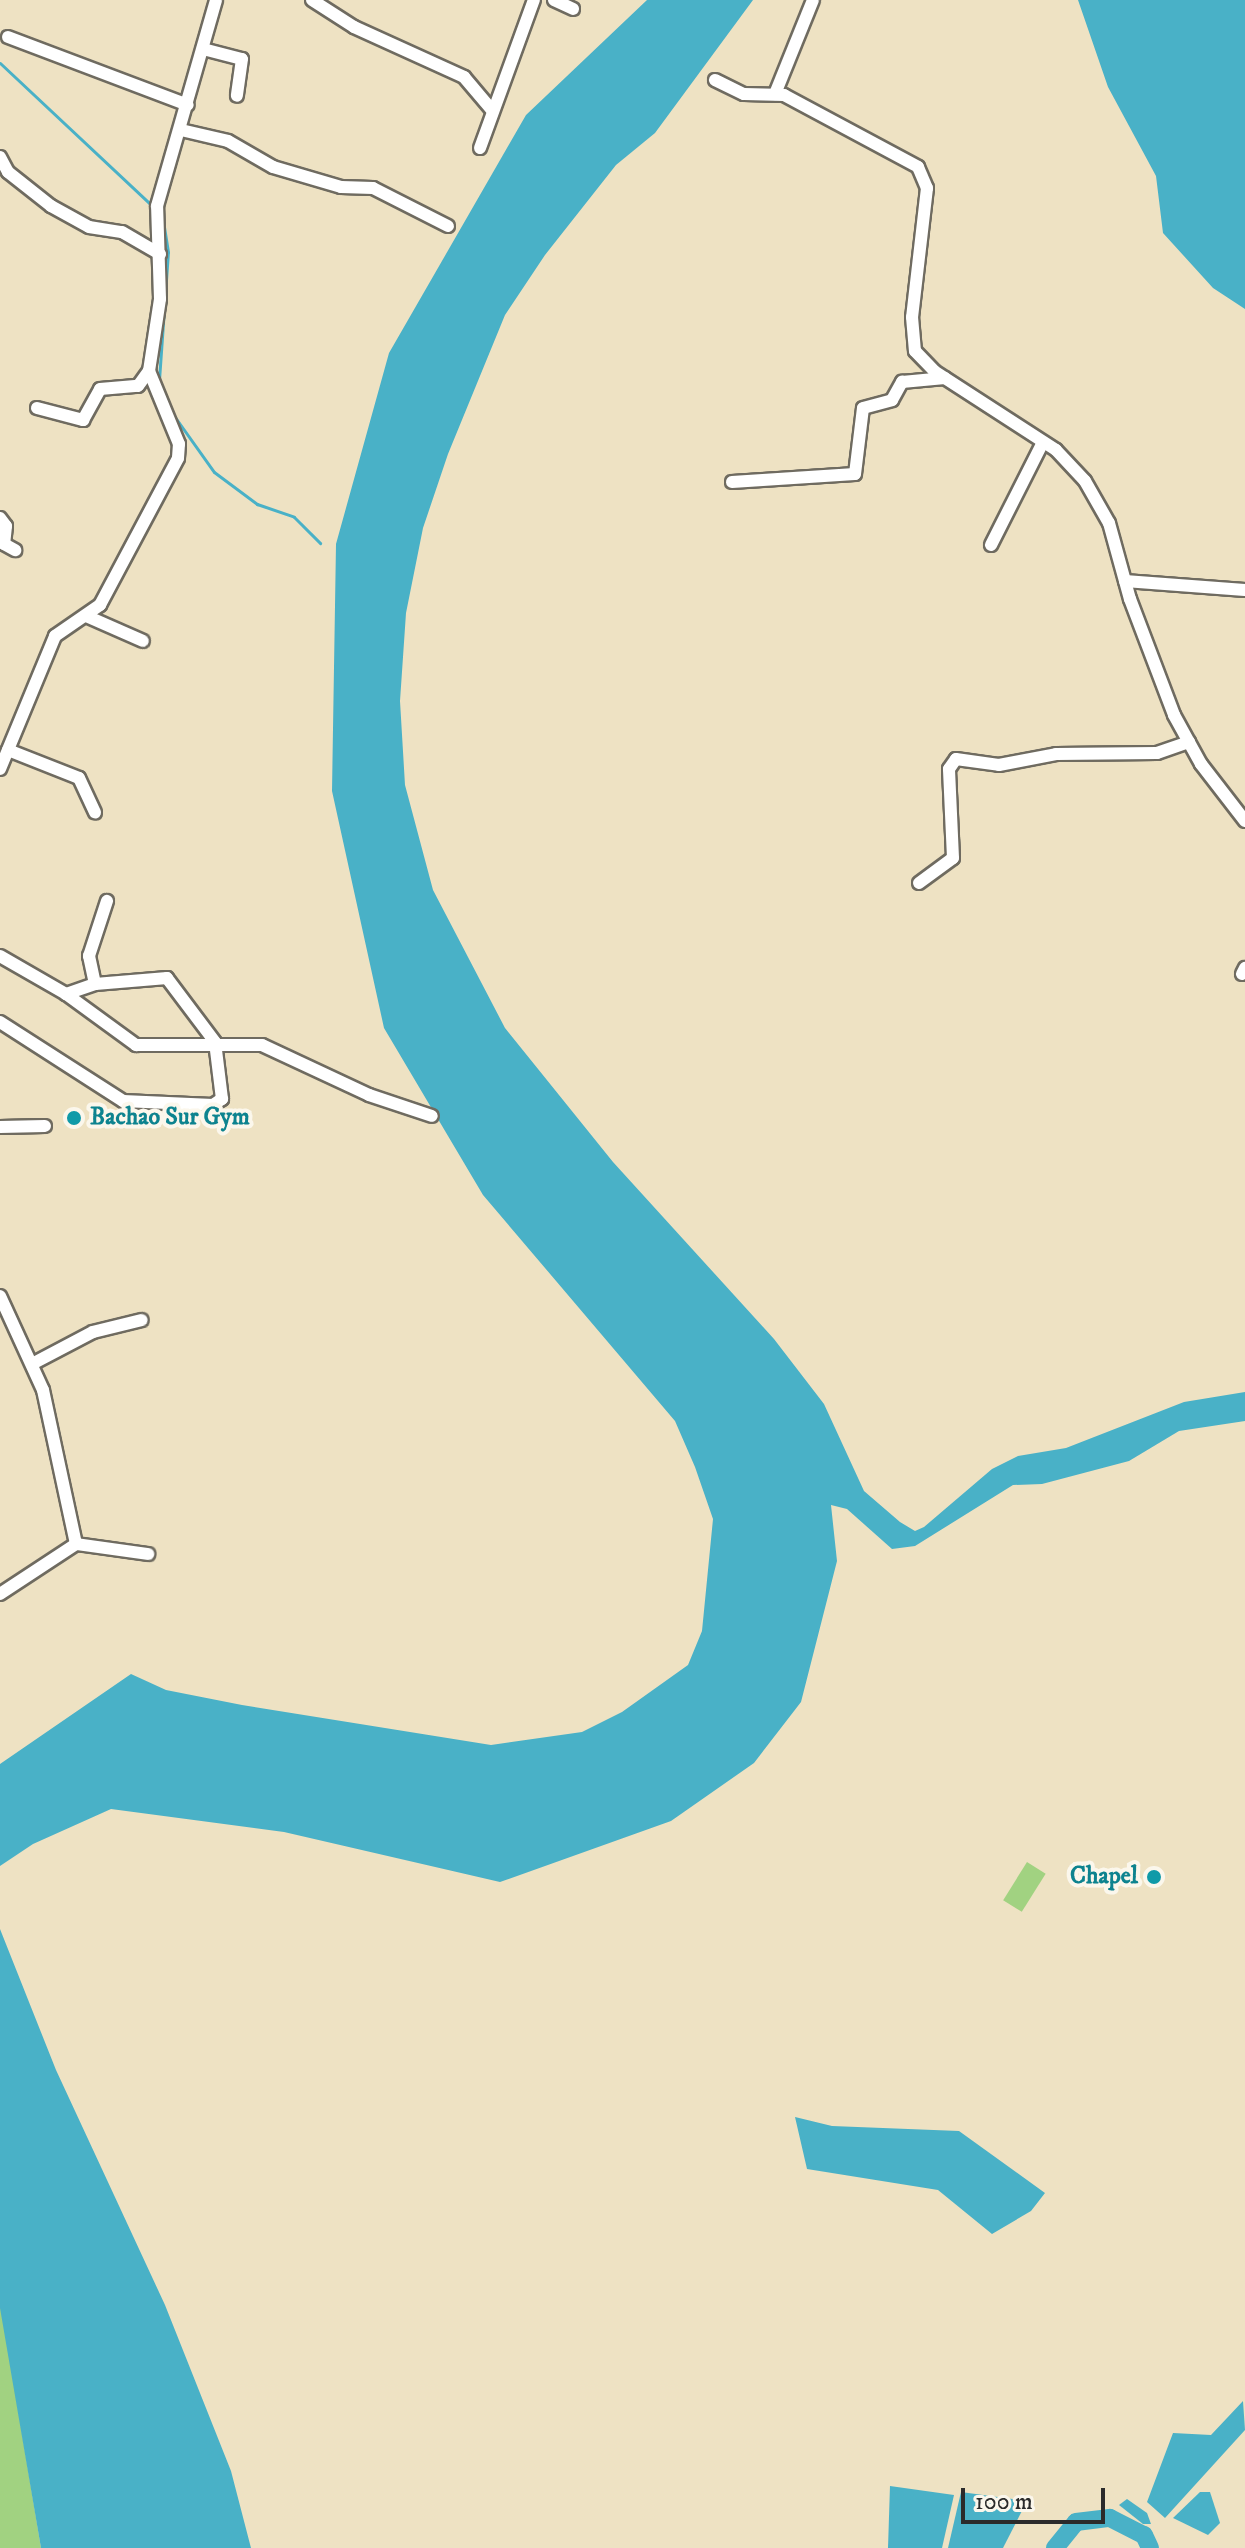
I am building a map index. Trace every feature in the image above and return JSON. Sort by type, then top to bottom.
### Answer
[{"type":"street","points":[[37,408],[83,420],[100,389],[138,386],[149,371],[160,299],[157,206],[216,0]]},
{"type":"street","points":[[312,0],[354,27],[464,77],[492,110]]},
{"type":"street","points":[[480,148],[534,0]]},
{"type":"street","points":[[554,0],[573,9]]},
{"type":"street","points":[[775,94],[813,0]]},
{"type":"street","points":[[8,37],[188,105]]},
{"type":"street","points":[[203,49],[239,56],[237,96]]},
{"type":"street","points":[[715,80],[744,94],[775,94],[911,161],[923,174],[927,188],[912,339],[922,361],[1069,461],[1101,504],[1125,581],[1189,742],[1245,821]]},
{"type":"street","points":[[181,130],[228,141],[273,167],[341,187],[373,188],[448,226]]},
{"type":"street","points":[[0,157],[8,172],[51,206],[89,227],[122,232],[160,254]]},
{"type":"street","points":[[0,769],[55,636],[100,605],[178,458],[179,444],[149,371]]},
{"type":"street","points":[[732,482],[855,474],[863,408],[892,400],[902,382],[945,378]]},
{"type":"street","points":[[991,545],[1043,442]]},
{"type":"street","points":[[0,518],[6,526],[4,544],[15,550]]},
{"type":"street","points":[[1125,581],[1245,590]]},
{"type":"street","points":[[86,616],[143,641]]},
{"type":"street","points":[[919,883],[953,858],[949,769],[956,759],[999,765],[1056,754],[1157,753],[1189,742]]},
{"type":"street","points":[[8,750],[79,778],[95,813]]},
{"type":"street","points":[[95,984],[89,956],[107,901]]},
{"type":"street","points":[[0,956],[66,994],[136,1045],[215,1042],[262,1045],[369,1095],[432,1116]]},
{"type":"street","points":[[0,1022],[123,1101],[218,1103],[222,1099],[215,1042],[167,978],[95,984],[66,994]]},
{"type":"street","points":[[0,1127],[45,1126]]},
{"type":"street","points":[[0,1296],[43,1390],[76,1544]]},
{"type":"street","points":[[32,1364],[93,1332],[142,1320]]},
{"type":"street","points":[[0,1594],[76,1544],[148,1554]]},
{"type":"green space","points":[[1027,1862],[1046,1874],[1022,1912],[1003,1900]]},
{"type":"green space","points":[[1,2307],[41,2548],[0,2548]]},
{"type":"water","points":[[647,0],[753,0],[655,133],[616,165],[545,255],[505,315],[448,454],[423,528],[406,613],[400,701],[405,785],[433,890],[505,1028],[613,1162],[774,1339],[824,1404],[864,1491],[900,1522],[915,1531],[924,1527],[992,1469],[1018,1456],[1066,1448],[1184,1402],[1245,1392],[1245,1421],[1179,1431],[1129,1461],[1042,1484],[1013,1485],[915,1546],[892,1549],[847,1509],[831,1505],[837,1561],[801,1702],[754,1763],[671,1821],[500,1882],[284,1832],[111,1809],[33,1844],[0,1866],[0,1764],[131,1674],[166,1690],[242,1705],[491,1745],[582,1732],[622,1712],[688,1665],[702,1631],[713,1519],[675,1421],[483,1195],[384,1028],[332,791],[336,544],[389,353],[526,115]]},
{"type":"water","points":[[1078,0],[1245,0],[1245,309],[1213,288],[1163,233],[1156,176],[1108,87]]},
{"type":"water","points":[[0,1929],[56,2070],[165,2305],[231,2471],[251,2548],[41,2548],[0,2308]]},
{"type":"water","points":[[795,2117],[832,2126],[959,2131],[1045,2193],[1031,2211],[992,2234],[938,2190],[807,2169]]},
{"type":"water","points":[[1243,2401],[1245,2430],[1165,2518],[1147,2502],[1173,2433],[1211,2435]]},
{"type":"water","points":[[890,2486],[954,2495],[942,2548],[888,2548]]},
{"type":"water","points":[[961,2492],[1027,2501],[1003,2548],[948,2548]]},
{"type":"water","points":[[1200,2492],[1210,2492],[1220,2523],[1208,2535],[1173,2518]]},
{"type":"water","points":[[1127,2499],[1147,2513],[1151,2524],[1143,2524],[1119,2505]]},
{"type":"waterway","points":[[0,63],[151,205]]},
{"type":"waterway","points":[[159,380],[168,252],[163,222]]},
{"type":"waterway","points":[[172,413],[214,472],[257,504],[294,517],[320,543]]},
{"type":"waterway","points":[[1055,2548],[1076,2522],[1110,2518],[1144,2535],[1150,2548]]},
{"type":"place","name":"Bachao Sur Gym","points":[[74,1118]]},
{"type":"place","name":"Chapel","points":[[1154,1877]]}]
